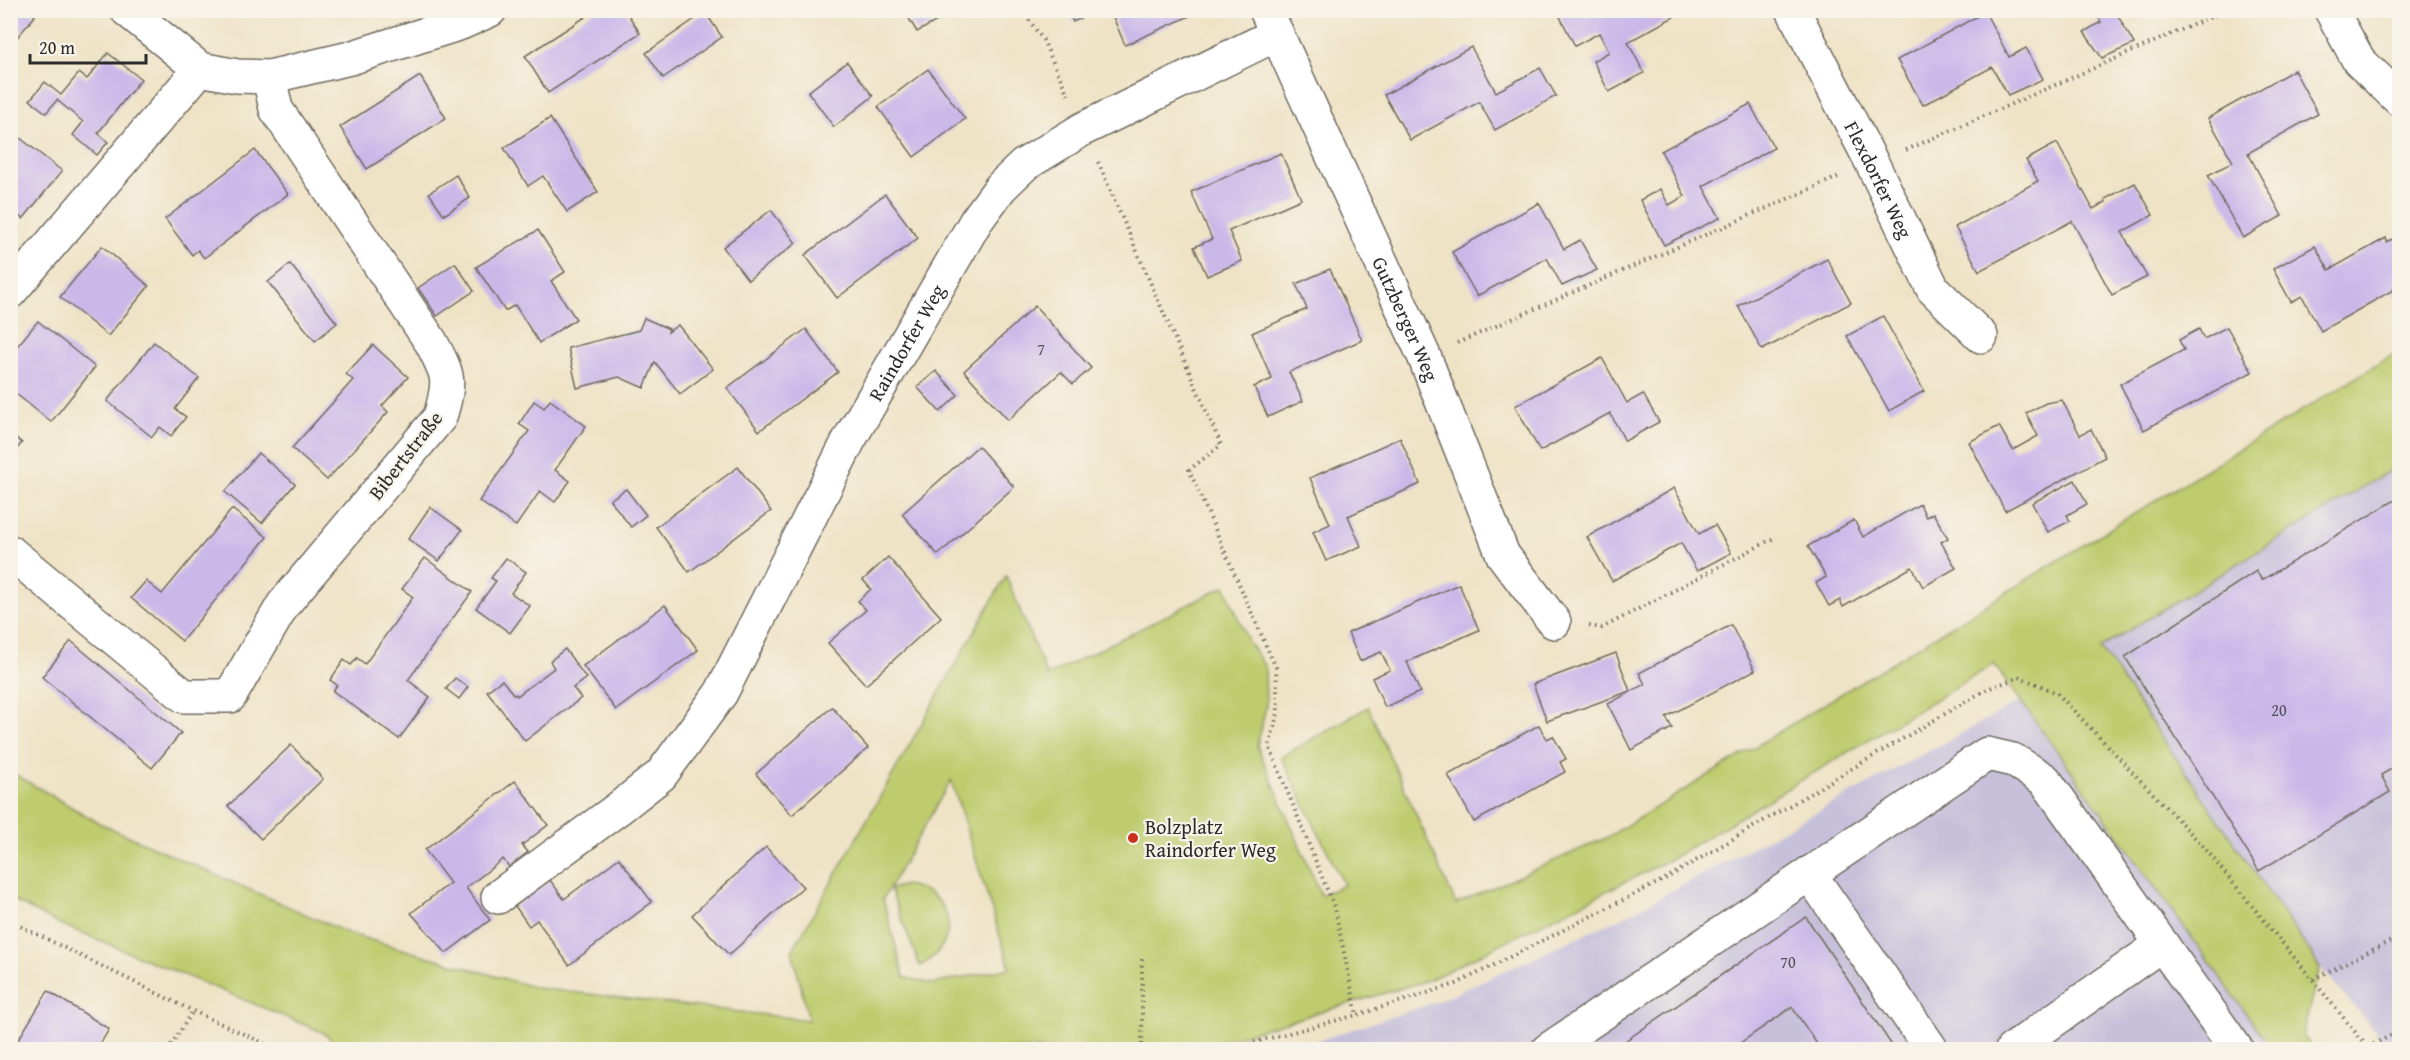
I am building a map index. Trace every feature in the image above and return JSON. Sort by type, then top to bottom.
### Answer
[{"type":"street","points":[[127,10],[200,69],[237,76],[269,77],[350,58],[461,23],[489,10]]},
{"type":"street","name":"Flexdorfer Weg","points":[[1793,10],[1872,163],[1933,289],[1981,336]]},
{"type":"street","points":[[2331,10],[2360,61],[2400,100]]},
{"type":"street","name":"Raindorfer Weg","points":[[498,897],[661,775],[721,693],[849,440],[976,221],[1001,187],[1024,165],[1083,129],[1272,22]]},
{"type":"street","name":"Gutzberger Weg","points":[[1272,22],[1424,356],[1503,555],[1554,622]]},
{"type":"street","points":[[10,292],[200,69]]},
{"type":"street","name":"Bibertstraße","points":[[10,552],[184,696],[230,696],[283,605],[440,417],[448,388],[445,368],[431,342],[276,110],[269,77]]},
{"type":"street","points":[[1548,1050],[1987,754],[2013,760],[2045,780],[2237,1050]]},
{"type":"street","points":[[1809,873],[1932,1050]]},
{"type":"street","points":[[2012,1050],[2162,944]]},
{"type":"path","points":[[1022,10],[1043,40],[1221,445],[1189,470],[1276,668],[1278,713],[1269,746],[1335,909],[1357,1016]]},
{"type":"path","points":[[1424,356],[2227,10]]},
{"type":"path","points":[[1554,622],[1602,628],[1776,537]]},
{"type":"path","points":[[10,921],[193,1011],[279,1050]]},
{"type":"path","points":[[2313,980],[2393,940],[2400,942]]},
{"type":"path","points":[[1142,958],[1142,1050]]},
{"type":"path","points":[[168,1050],[193,1011]]},
{"type":"path","points":[[2368,1047],[2400,1031]]},
{"type":"path","points":[[368,1050],[375,1050]]},
{"type":"shaded area","points":[[2399,465],[2399,1049],[2391,1049],[2320,967],[2100,647]]},
{"type":"shaded area","points":[[2021,701],[2272,1049],[1289,1050],[1436,1002],[1627,915]]},
{"type":"green space","points":[[2399,351],[2399,465],[2100,648],[2320,967],[2302,1035],[2314,1049],[2272,1049],[1994,664],[1669,860],[1429,980],[1195,1049],[343,1049],[322,1032],[55,922],[11,899],[11,772],[99,823],[350,934],[537,988],[809,1020],[792,951],[1006,576],[1047,676],[1225,586],[1249,643],[1265,667],[1266,706],[1257,746],[1321,895],[1344,885],[1281,757],[1368,707],[1456,904],[1608,837]],"holes":[[[951,780],[1010,968],[932,984],[904,977],[883,899]]]},
{"type":"green space","points":[[905,885],[922,889],[934,897],[943,907],[947,919],[948,931],[943,944],[934,956],[920,966],[890,889]]},
{"type":"building","points":[[10,10],[28,10],[35,16],[10,46]]},
{"type":"building","points":[[596,10],[625,10],[640,33],[548,93],[525,56]]},
{"type":"building","points":[[904,10],[945,10],[948,15],[917,32]]},
{"type":"building","points":[[1068,10],[1098,10],[1073,22]]},
{"type":"building","points":[[1110,10],[1203,10],[1125,45]]},
{"type":"building","points":[[1686,10],[1628,42],[1644,73],[1609,92],[1593,61],[1609,52],[1599,33],[1575,46],[1557,11]]},
{"type":"building","points":[[2095,10],[2123,10],[2117,14],[2134,44],[2102,58],[2084,32],[2101,22]]},
{"type":"building","points":[[705,12],[722,37],[663,78],[646,53]]},
{"type":"building","points":[[1985,12],[2009,57],[2026,48],[2043,79],[2008,95],[1992,67],[1923,105],[1897,60]]},
{"type":"building","points":[[1471,47],[1496,92],[1540,68],[1556,96],[1495,130],[1479,102],[1410,140],[1384,95]]},
{"type":"building","points":[[108,53],[141,79],[98,133],[108,142],[97,155],[73,135],[83,122],[57,100],[46,113],[30,100],[45,82],[61,95],[79,73],[87,79]]},
{"type":"building","points":[[847,62],[873,96],[834,127],[808,92]]},
{"type":"building","points":[[928,69],[965,119],[914,157],[878,107]]},
{"type":"building","points":[[2294,70],[2318,114],[2248,153],[2282,216],[2243,238],[2208,175],[2233,162],[2208,118]]},
{"type":"building","points":[[420,76],[446,118],[367,169],[340,127]]},
{"type":"building","points":[[1750,104],[1774,148],[1703,186],[1720,218],[1664,245],[1640,200],[1660,189],[1669,205],[1685,196],[1661,151]]},
{"type":"building","points":[[550,118],[598,192],[567,212],[543,176],[528,186],[504,148]]},
{"type":"building","points":[[10,130],[62,171],[23,219],[10,209]]},
{"type":"building","points":[[2057,143],[2093,209],[2106,202],[2105,199],[2135,183],[2153,215],[2122,232],[2147,277],[2112,295],[2072,221],[1979,271],[1955,227],[2038,181],[2026,160]]},
{"type":"building","points":[[255,150],[288,194],[204,258],[198,250],[192,255],[165,219]]},
{"type":"building","points":[[1281,153],[1301,199],[1229,231],[1242,261],[1207,276],[1194,247],[1212,239],[1191,192]]},
{"type":"building","points":[[456,175],[470,198],[444,215],[429,193]]},
{"type":"building","points":[[885,194],[918,238],[837,298],[805,255]]},
{"type":"building","points":[[1539,203],[1564,249],[1580,240],[1597,270],[1562,286],[1547,258],[1477,296],[1452,252]]},
{"type":"building","points":[[771,210],[796,243],[748,280],[723,247]]},
{"type":"building","points":[[538,230],[565,272],[551,281],[576,319],[539,343],[515,305],[505,311],[476,267]]},
{"type":"building","points":[[2400,235],[2400,302],[2393,290],[2321,331],[2302,296],[2291,302],[2273,269],[2315,246],[2329,270],[2386,238],[2387,242]]},
{"type":"building","points":[[102,246],[149,286],[108,336],[60,297]]},
{"type":"building","points":[[1827,259],[1851,303],[1762,350],[1738,306]]},
{"type":"building","points":[[455,263],[474,291],[437,316],[418,288]]},
{"type":"building","points":[[290,264],[337,323],[315,341],[268,282]]},
{"type":"building","points":[[1330,269],[1362,340],[1289,372],[1303,401],[1268,417],[1254,387],[1272,379],[1252,333],[1307,309],[1296,284]]},
{"type":"building","points":[[1035,306],[1091,368],[1073,384],[1061,372],[1008,420],[964,371]]},
{"type":"building","points":[[1883,316],[1924,391],[1889,411],[1847,336]]},
{"type":"building","points":[[644,318],[669,329],[668,332],[678,325],[713,369],[680,394],[655,362],[644,388],[619,377],[577,388],[568,348],[639,330]]},
{"type":"building","points":[[38,321],[95,367],[51,422],[10,389],[10,355]]},
{"type":"building","points":[[2227,327],[2252,372],[2144,430],[2120,384],[2184,350],[2179,340],[2199,329],[2204,339]]},
{"type":"building","points":[[806,329],[838,372],[759,431],[727,388]]},
{"type":"building","points":[[154,342],[199,378],[175,409],[186,417],[171,436],[160,427],[152,437],[107,401]]},
{"type":"building","points":[[373,345],[408,377],[382,406],[388,412],[327,480],[292,448],[353,380],[346,374]]},
{"type":"building","points":[[1602,358],[1627,403],[1643,394],[1659,422],[1625,441],[1610,413],[1540,451],[1515,406]]},
{"type":"building","points":[[936,371],[958,395],[940,412],[917,387]]},
{"type":"building","points":[[550,400],[586,426],[555,470],[570,481],[555,502],[540,491],[516,526],[479,501],[529,431],[519,424],[534,401],[544,408]]},
{"type":"building","points":[[2062,400],[2080,435],[2091,429],[2105,457],[2005,511],[1969,442],[1999,426],[2013,450],[2038,436],[2026,413],[2046,403]]},
{"type":"building","points":[[10,433],[22,443],[10,456]]},
{"type":"building","points":[[1400,438],[1420,484],[1348,516],[1361,546],[1326,561],[1313,532],[1330,524],[1310,478]]},
{"type":"building","points":[[978,446],[1014,487],[938,555],[902,514]]},
{"type":"building","points":[[258,453],[295,484],[262,523],[225,492]]},
{"type":"building","points":[[738,467],[771,511],[689,572],[656,527]]},
{"type":"building","points":[[2075,480],[2087,504],[2067,515],[2070,521],[2048,532],[2032,503]]},
{"type":"building","points":[[1674,488],[1699,534],[1715,525],[1731,553],[1697,571],[1681,543],[1612,581],[1587,537]]},
{"type":"building","points":[[626,489],[646,515],[631,527],[610,500]]},
{"type":"building","points":[[2400,497],[2400,764],[2381,775],[2390,792],[2259,871],[2125,657],[2256,571],[2262,580]]},
{"type":"building","points":[[1920,504],[1926,517],[1933,513],[1948,538],[1941,542],[1956,568],[1923,587],[1912,567],[1843,607],[1840,600],[1829,606],[1816,583],[1826,577],[1808,546],[1854,520],[1863,537]]},
{"type":"building","points":[[430,507],[462,530],[439,561],[408,539]]},
{"type":"building","points":[[232,509],[267,537],[182,641],[131,598],[146,581],[162,594]]},
{"type":"building","points":[[888,557],[941,617],[866,685],[828,643],[866,610],[858,601],[871,589],[863,580]]},
{"type":"building","points":[[425,558],[472,592],[408,680],[430,697],[399,739],[333,691],[337,685],[330,680],[344,660],[351,665],[357,658],[365,664],[413,597],[402,589]]},
{"type":"building","points":[[506,558],[526,572],[511,593],[530,606],[510,633],[476,608],[496,581],[491,578]]},
{"type":"building","points":[[1459,584],[1479,630],[1407,662],[1420,692],[1385,707],[1372,678],[1390,670],[1381,652],[1360,661],[1348,633]]},
{"type":"building","points":[[665,605],[698,650],[616,710],[583,666]]},
{"type":"building","points":[[1731,625],[1755,670],[1666,717],[1672,728],[1631,750],[1608,704],[1645,684],[1639,673]]},
{"type":"building","points":[[71,641],[181,733],[152,768],[42,677]]},
{"type":"building","points":[[565,649],[586,678],[573,688],[581,698],[525,741],[487,691],[502,680],[517,696],[554,668],[550,661]]},
{"type":"building","points":[[1616,653],[1630,691],[1547,721],[1533,684]]},
{"type":"building","points":[[455,678],[468,687],[459,699],[446,689]]},
{"type":"building","points":[[832,707],[868,748],[792,815],[756,774]]},
{"type":"building","points":[[1539,725],[1547,739],[1553,736],[1566,759],[1560,762],[1565,772],[1474,822],[1448,775]]},
{"type":"building","points":[[291,745],[323,779],[261,839],[228,806]]},
{"type":"building","points":[[515,781],[548,825],[522,845],[528,852],[509,867],[503,859],[466,888],[490,920],[446,953],[411,913],[450,883],[425,850]]},
{"type":"building","points":[[766,847],[803,887],[729,955],[692,915]]},
{"type":"building","points":[[619,858],[652,902],[569,965],[537,920],[529,926],[515,906],[550,880],[564,899]]},
{"type":"building","points":[[1806,917],[1895,1050],[1821,1050],[1792,1007],[1730,1050],[1612,1050]]},
{"type":"building","points":[[48,991],[109,1029],[97,1050],[12,1050]]},
{"type":"place","name":"Bolzplatz Raindorfer Weg","points":[[1133,838]]}]
